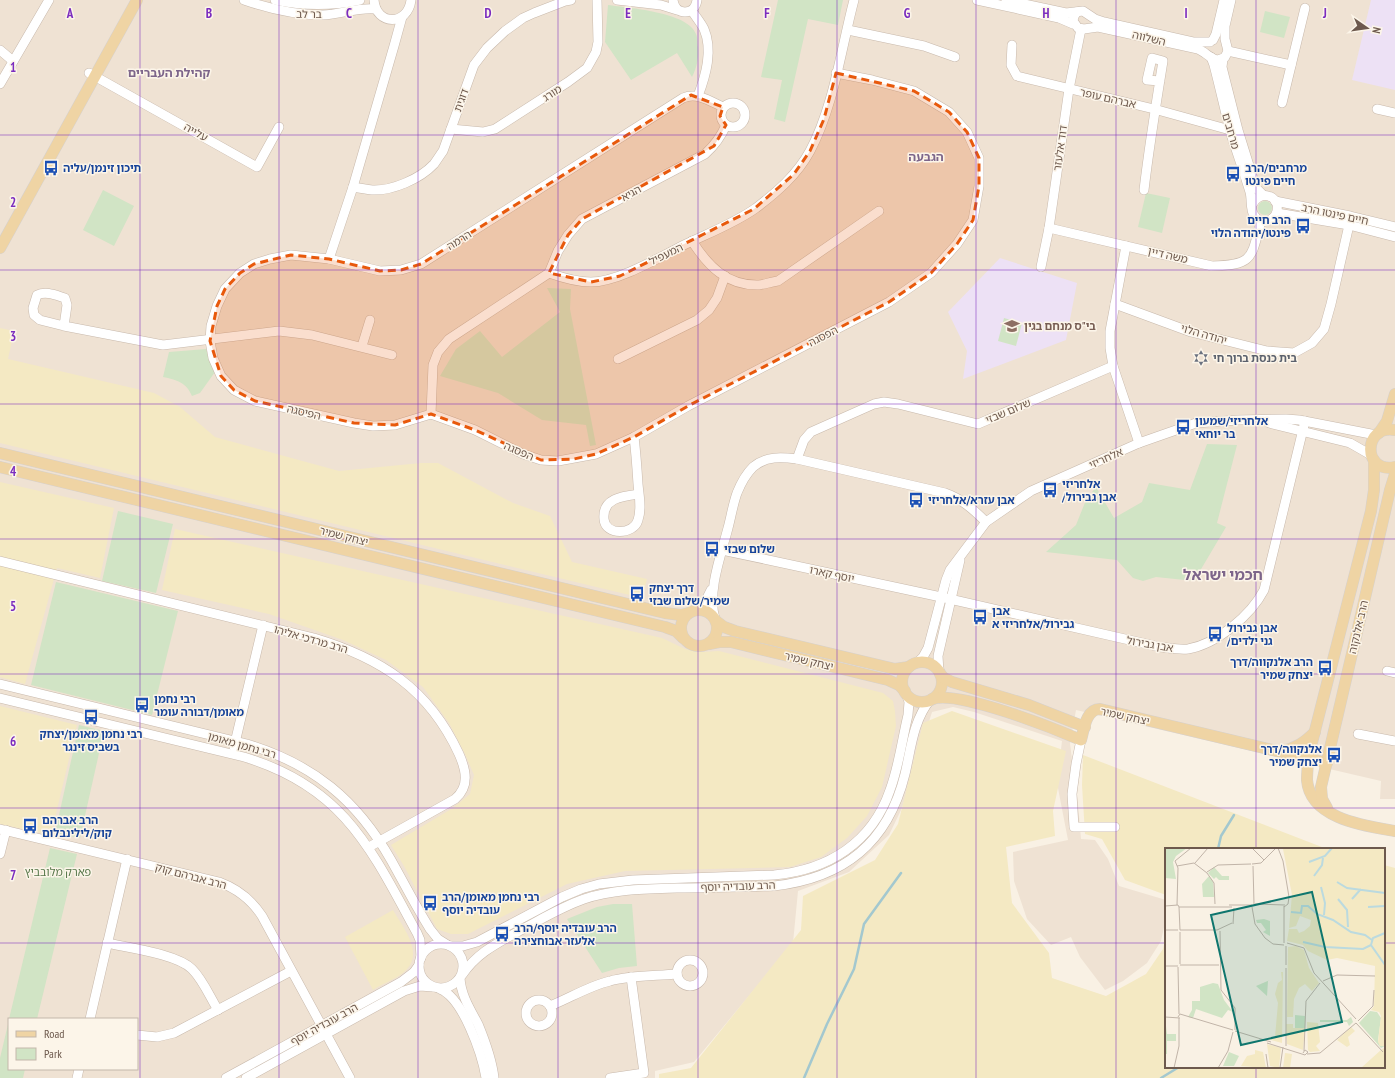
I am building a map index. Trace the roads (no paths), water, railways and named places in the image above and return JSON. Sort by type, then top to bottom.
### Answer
[{"type":"main road","points":[[0,248],[92,74],[129,0]]},
{"type":"main road","points":[[0,234],[92,74],[137,0]]},
{"type":"main road","points":[[1377,434],[1387,421],[1395,394]]},
{"type":"main road","points":[[1377,434],[1387,430],[1395,430]]},
{"type":"main road","name":"הרב אלנקוה","points":[[1308,758],[1370,512],[1374,490],[1371,444],[1377,434]]},
{"type":"main road","name":"יצחק שמיר","points":[[0,453],[665,613],[681,615],[692,612]]},
{"type":"main road","points":[[1373,458],[1379,465],[1384,467],[1395,467]]},
{"type":"main road","name":"יצחק שמיר","points":[[0,467],[665,627],[676,631],[683,638]]},
{"type":"main road","name":"הרב אלנקוה","points":[[1326,763],[1395,474]]},
{"type":"main road","points":[[706,611],[715,620],[717,633],[715,638],[709,644],[701,647],[695,646],[689,644],[683,638],[681,633],[681,624],[685,616],[692,612],[706,611]]},
{"type":"main road","name":"יצחק שמיר","points":[[715,620],[730,629],[743,633],[895,669],[913,665]]},
{"type":"main road","name":"יצחק שמיר","points":[[709,644],[731,642],[888,680],[899,685],[906,693]]},
{"type":"main road","points":[[929,664],[939,673],[944,678],[952,682],[1029,705],[1085,727],[1081,740],[1023,718],[957,698],[942,697],[918,701],[912,699],[906,693],[903,678],[913,665],[929,664]]},
{"type":"main road","points":[[931,699],[940,690],[942,683],[939,673]]},
{"type":"main road","name":"יצחק שמיר","points":[[1085,727],[1090,713],[1096,709],[1100,709],[1280,752]]},
{"type":"main road","points":[[1280,752],[1294,749],[1301,745],[1315,732]]},
{"type":"main road","points":[[1280,752],[1326,763],[1321,787],[1322,799],[1327,808],[1336,816]]},
{"type":"main road","points":[[1308,758],[1307,780],[1310,792],[1324,809],[1336,816],[1359,824],[1395,831]]},
{"type":"street","points":[[0,84],[48,0]]},
{"type":"street","name":"בר לב","points":[[244,0],[265,8],[291,13],[324,15],[366,9],[375,5]]},
{"type":"street","name":"בר לב","points":[[275,0],[292,4],[323,5],[360,0]]},
{"type":"street","points":[[375,5],[380,15],[388,19],[397,19],[402,17],[407,12],[410,7],[411,0]]},
{"type":"street","name":"דוגית","points":[[353,187],[372,190],[391,188],[426,171],[435,163],[443,151],[474,66],[487,48],[505,30],[523,18],[534,12],[571,0]]},
{"type":"street","name":"מורג","points":[[451,129],[483,132],[495,129],[587,68],[596,52],[598,42],[597,0]]},
{"type":"street","points":[[617,0],[668,6],[684,12],[692,11],[697,4],[697,0]]},
{"type":"street","points":[[647,3],[667,0]]},
{"type":"street","points":[[673,0],[677,10]]},
{"type":"street","name":"המעפיל","points":[[850,0],[851,13]]},
{"type":"street","name":"המעפיל","points":[[549,274],[570,280],[591,282],[620,276],[729,224],[754,209],[776,192],[794,174],[810,151],[824,119],[848,30],[854,0]]},
{"type":"street","name":"השלווה","points":[[977,0],[1059,18],[1080,27],[1098,27],[1198,49],[1210,57]]},
{"type":"street","points":[[1006,0],[1060,12],[1083,11],[1089,15],[1091,21],[1089,26],[1080,27],[1074,16],[1078,12]]},
{"type":"street","points":[[1224,0],[1216,34],[1207,50],[1210,57],[1215,60],[1225,57],[1227,48],[1225,26],[1231,0]]},
{"type":"street","points":[[1282,103],[1306,8]]},
{"type":"street","points":[[692,11],[703,28],[708,41],[706,71],[698,96],[723,107]]},
{"type":"street","name":"השלווה","points":[[1089,15],[1104,22],[1193,42],[1212,41]]},
{"type":"street","points":[[329,259],[353,187],[402,17]]},
{"type":"street","points":[[388,19],[393,32],[394,46]]},
{"type":"street","name":"דוד אלעזר","points":[[1041,267],[1049,228],[1069,89],[1080,27]]},
{"type":"street","points":[[848,30],[924,46],[955,57]]},
{"type":"street","points":[[1212,41],[1219,39],[1227,48],[1291,66]]},
{"type":"street","name":"אברהם עופר","points":[[1012,45],[1011,65],[1017,76],[1154,109],[1230,130]]},
{"type":"street","points":[[0,50],[13,61]]},
{"type":"street","name":"מרחבים","points":[[1210,57],[1214,65],[1230,130],[1252,205]]},
{"type":"street","name":"מרחבים","points":[[1222,59],[1222,67],[1238,130],[1256,188],[1263,195]]},
{"type":"street","name":"הפסגה","points":[[431,414],[474,430],[523,454],[541,460],[558,461],[596,454],[634,437],[688,406],[889,302],[930,273],[957,244],[973,220],[980,186],[979,158],[967,132],[949,112],[914,91],[872,80],[836,73]]},
{"type":"street","name":"עלייה","points":[[92,74],[257,166],[279,127]]},
{"type":"street","points":[[1144,190],[1154,109],[1160,81]]},
{"type":"street","name":"הרמה","points":[[210,340],[211,326],[217,306],[225,289],[240,273],[254,264],[291,255],[329,259],[380,271],[400,270],[421,264],[683,98],[691,95],[698,96]]},
{"type":"street","points":[[733,103],[740,105],[744,112],[744,119],[740,125],[732,127],[726,125],[720,116],[723,107],[726,104],[733,103]]},
{"type":"street","points":[[1377,109],[1395,113]]},
{"type":"street","name":"הגיא","points":[[549,274],[558,251],[568,234],[582,219],[705,154],[714,146],[726,125]]},
{"type":"street","points":[[1263,195],[1270,197],[1275,201],[1277,205],[1277,212],[1272,219],[1268,221],[1261,221],[1252,213],[1252,205],[1256,198],[1263,195]]},
{"type":"street","name":"חיים פינטו הרב","points":[[1275,201],[1350,216],[1395,228]]},
{"type":"street","points":[[692,241],[704,258],[724,276],[746,284],[760,285],[778,281],[879,211]]},
{"type":"street","name":"חיים פינטו הרב","points":[[1277,212],[1349,225],[1395,237]]},
{"type":"street","name":"משה דיין","points":[[1049,228],[1212,266],[1231,265],[1243,262],[1252,254],[1261,221]]},
{"type":"street","name":"יהודה הלוי","points":[[1115,304],[1191,332],[1267,351],[1294,353],[1312,343],[1324,329],[1349,225]]},
{"type":"street","points":[[1126,246],[1110,331],[1110,348],[1113,366],[1139,443]]},
{"type":"street","points":[[431,414],[433,365],[438,352],[448,339],[549,274]]},
{"type":"street","points":[[618,359],[698,320],[709,310],[717,298],[724,276]]},
{"type":"street","points":[[362,346],[370,320]]},
{"type":"street","points":[[64,326],[163,345],[279,331],[312,334],[392,355]]},
{"type":"street","name":"הפיסגה","points":[[210,340],[213,358],[221,376],[234,390],[255,401],[373,426],[395,425],[431,414]]},
{"type":"street","name":"שלום שבזי","points":[[797,459],[804,440],[811,432],[874,404],[892,402],[978,424],[1113,366]]},
{"type":"street","name":"אלחריזי","points":[[939,673],[938,656],[950,570],[986,522],[1031,491],[1139,443],[1196,423],[1286,419],[1305,421],[1366,434],[1377,434]]},
{"type":"street","name":"אלחריזי","points":[[1250,420],[1350,443],[1373,458]]},
{"type":"street","name":"אבן גבירול","points":[[946,599],[1160,647],[1188,649],[1214,639],[1241,620],[1258,601],[1264,590],[1305,421]]},
{"type":"street","points":[[634,437],[641,509],[638,523],[630,529],[622,532],[613,531],[607,527],[604,519],[605,508],[612,500],[639,494]]},
{"type":"street","points":[[715,620],[712,611],[712,600],[716,576],[736,494],[742,481],[753,468],[765,459],[781,457],[797,459],[945,493],[957,497],[966,503],[986,522]]},
{"type":"street","name":"יוסף קארו","points":[[722,550],[946,599]]},
{"type":"street","name":"הרב מרדכי אליהו","points":[[0,561],[263,625],[334,644],[372,660],[389,670],[419,695],[432,709],[443,725],[453,742],[465,770],[465,784],[459,796],[452,801],[369,847]]},
{"type":"street","points":[[692,612],[704,604],[716,576]]},
{"type":"street","name":"אלחריזי","points":[[913,665],[923,657],[928,648],[946,599]]},
{"type":"street","points":[[232,754],[263,625]]},
{"type":"street","name":"רבי נחמן מאומן","points":[[0,684],[235,741],[279,755],[299,765],[324,781],[352,806],[380,841],[430,929],[438,939],[448,945]]},
{"type":"street","name":"הרב עובדיה יוסף","points":[[448,945],[463,946],[478,942],[562,897],[599,884],[633,880],[774,875],[809,869],[825,863],[853,845],[865,834],[886,800],[895,772],[908,715],[909,702],[906,693]]},
{"type":"street","name":"רבי נחמן מאומן","points":[[0,698],[232,754],[288,773],[330,802],[343,815],[369,847],[417,933],[420,940],[420,961]]},
{"type":"street","name":"הרב עובדיה יוסף","points":[[461,976],[476,957],[490,947],[575,902],[626,890],[774,886],[794,884],[818,877],[845,864],[860,853],[872,840],[884,826],[893,810],[900,793],[919,717],[931,699]]},
{"type":"street","points":[[1358,734],[1395,742]]},
{"type":"street","points":[[1081,740],[1072,794],[1074,827],[1115,827]]},
{"type":"street","points":[[0,854],[3,830]]},
{"type":"street","name":"הרב אברהם קוק","points":[[3,830],[219,882],[239,891],[250,900],[258,910],[350,1078]]},
{"type":"street","points":[[90,1018],[127,859]]},
{"type":"street","points":[[108,943],[171,957],[183,962],[197,974],[218,1010]]},
{"type":"street","points":[[486,1078],[477,1045],[461,1011],[449,995],[427,984],[421,977],[420,961],[424,952],[431,946],[437,944],[448,945],[457,951],[461,956],[463,965],[460,985],[464,999],[485,1042],[494,1078]]},
{"type":"street","name":"הרב עובדיה יוסף","points":[[226,1078],[401,982],[414,972],[420,961]]},
{"type":"street","points":[[138,1035],[153,1037],[170,1035],[291,971]]},
{"type":"street","points":[[550,1006],[596,985],[612,980],[631,977],[677,974]]},
{"type":"street","points":[[436,988],[451,986],[461,976]]},
{"type":"street","points":[[610,1078],[644,1073],[631,977]]},
{"type":"street","name":"הרב עובדיה יוסף","points":[[246,1078],[404,991],[420,986],[436,988]]},
{"type":"waterway","points":[[1218,848],[1221,836],[1234,815]]},
{"type":"waterway","points":[[804,1078],[827,1024],[854,969],[864,924],[901,873]]},
{"type":"waterway","points":[[1161,1078],[1177,1068]]},
{"type":"place","name":"תיכון זינמן/עליה","points":[[51,168]]},
{"type":"place","name":"מרחבים/הרב חיים פינטו","points":[[1233,174]]},
{"type":"place","name":"הרב חיים פינטו/יהודה הלוי","points":[[1303,226]]},
{"type":"place","name":"בי\"ס מנחם בגין","points":[[1012,326]]},
{"type":"place","name":"בית כנסת ברוך חי","points":[[1201,358]]},
{"type":"place","name":"אלחריזי/שמעון בר יוחאי","points":[[1183,427]]},
{"type":"place","name":"אלחריזי /אבן גבירול","points":[[1050,490]]},
{"type":"place","name":"אבן עזרא/אלחריזי","points":[[916,500]]},
{"type":"place","name":"שלום שבזי","points":[[712,549]]},
{"type":"place","name":"דרך יצחק שמיר/שלום שבזי","points":[[637,594]]},
{"type":"place","name":"אבן גבירול/אלחריזי א","points":[[980,617]]},
{"type":"place","name":"אבן גבירול /גני ילדים","points":[[1215,634]]},
{"type":"place","name":"הרב אלנקווה/דרך יצחק שמיר","points":[[1325,668]]},
{"type":"place","name":"רבי נחמן מאומן/דבורה עומר","points":[[142,705]]},
{"type":"place","name":"רבי נחמן מאומן/יצחק בשביס זינגר","points":[[91,717]]},
{"type":"place","name":"אלנקווה/דרך יצחק שמיר","points":[[1334,755]]},
{"type":"place","name":"הרב אברהם קוק/לילינבלום","points":[[30,826]]},
{"type":"place","name":"רבי נחמן מאומן/הרב עובדיה יוסף","points":[[430,903]]},
{"type":"place","name":"הרב עובדיה יוסף/הרב אלעזר אבוחצירה","points":[[502,934]]},
{"type":"district","name":"קהילת העבריים","points":[[169,72]]},
{"type":"district","name":"הגבעה","points":[[926,156]]},
{"type":"district","name":"חכמי ישראל","points":[[1223,574]]},
{"type":"park label","name":"פארק מלובביץ","points":[[58,872]]}]
